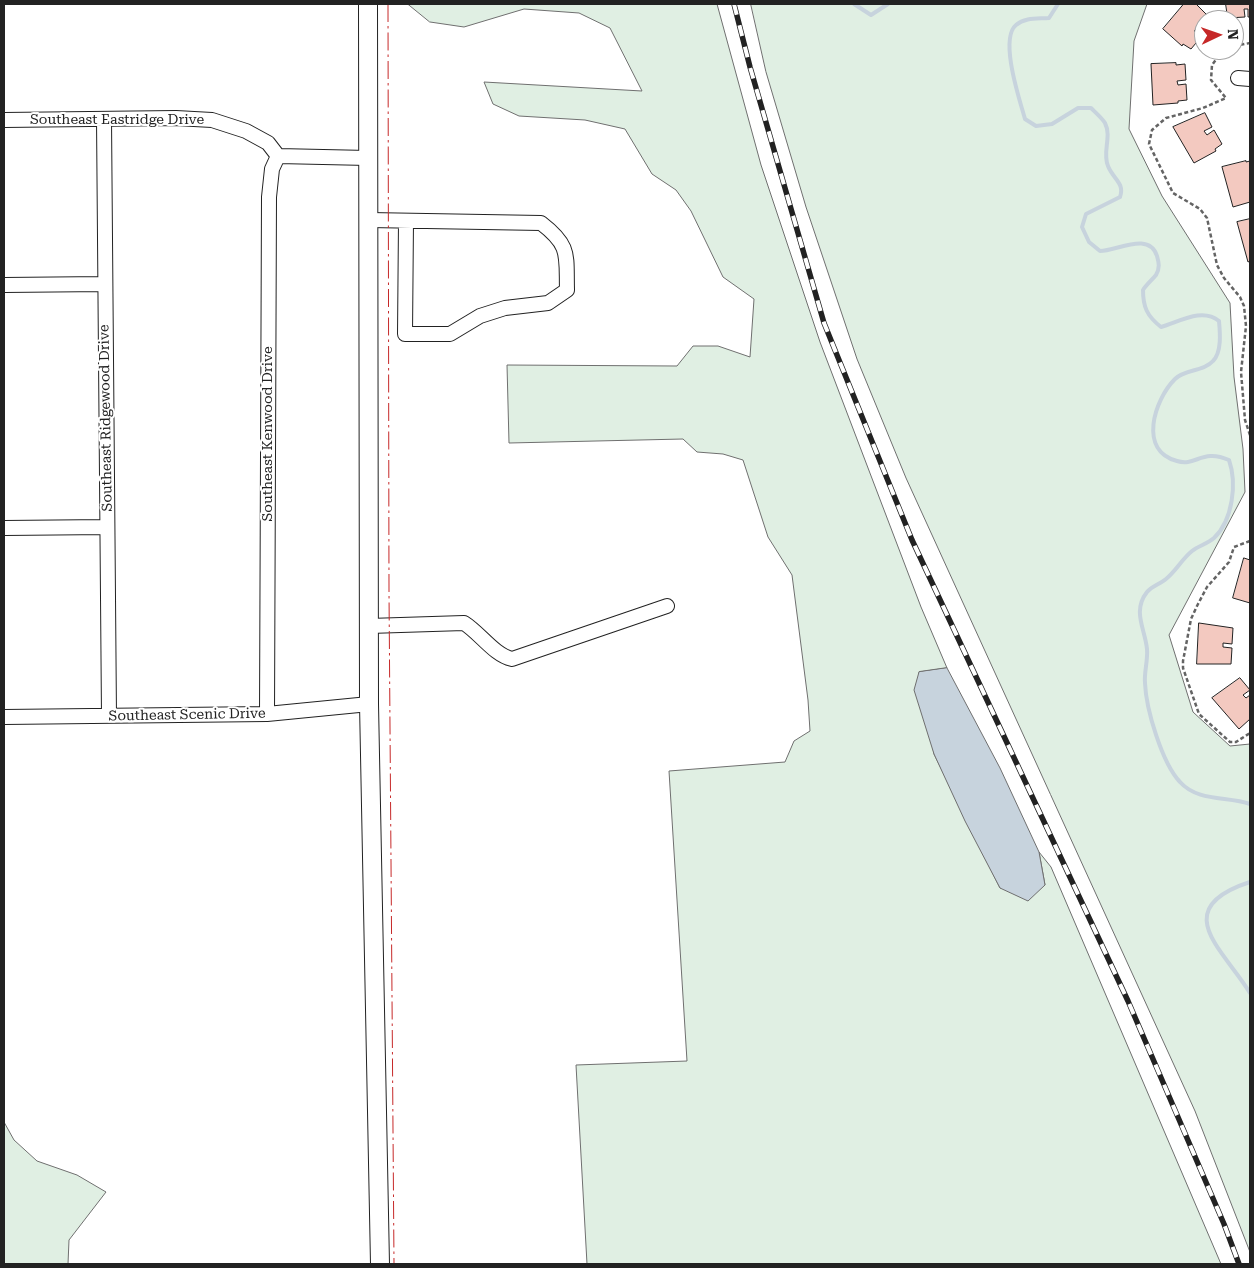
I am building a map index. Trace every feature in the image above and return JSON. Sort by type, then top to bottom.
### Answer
[{"type":"main road","points":[[368,4],[369,704],[380,1264]]},
{"type":"street","name":"Southeast Eastridge Drive","points":[[4,120],[176,118],[212,120],[246,131],[261,139],[268,143],[278,156]]},
{"type":"street","name":"Southeast Ridgewood Drive","points":[[104,119],[109,716]]},
{"type":"street","points":[[278,156],[368,158]]},
{"type":"street","name":"Southeast Kenwood Drive","points":[[267,714],[268,197],[272,169],[278,156]]},
{"type":"street","points":[[368,220],[541,223],[559,237],[566,255],[567,290],[548,303],[505,308],[480,316],[450,334],[404,334],[406,221]]},
{"type":"street","points":[[4,285],[104,284]]},
{"type":"street","points":[[4,528],[107,527]]},
{"type":"street","points":[[369,626],[464,623],[502,654],[512,659],[667,606]]},
{"type":"street","name":"Southeast Scenic Drive","points":[[4,717],[267,714],[369,704]]},
{"type":"path","points":[[1216,60],[1212,65],[1211,80],[1226,98],[1204,108],[1166,118],[1152,130],[1149,144],[1173,192],[1200,209],[1207,218],[1217,265],[1224,278],[1240,297],[1244,306],[1246,326],[1242,372],[1245,420],[1250,435]]},
{"type":"path","points":[[1250,541],[1234,547],[1229,562],[1207,587],[1196,606],[1191,619],[1183,668],[1199,714],[1230,742],[1236,742],[1250,733]]},
{"type":"green space","points":[[408,4],[717,4],[761,165],[820,342],[921,607],[947,668],[919,672],[934,754],[1000,888],[1045,885],[1039,852],[1051,867],[1221,1264],[587,1264],[576,1065],[687,1061],[669,771],[785,762],[794,741],[810,731],[808,700],[792,575],[768,537],[743,460],[723,454],[697,452],[683,439],[509,443],[507,365],[677,366],[693,346],[718,346],[750,357],[754,299],[723,277],[691,211],[676,190],[652,174],[625,129],[585,120],[519,116],[493,104],[484,82],[642,91],[610,28],[579,13],[524,9],[464,27],[430,22]]},
{"type":"green space","points":[[751,4],[1147,4],[1134,41],[1129,129],[1162,196],[1230,303],[1234,377],[1243,449],[1245,492],[1169,635],[1193,712],[1230,746],[1250,744],[1250,1252],[1195,1111],[906,478],[857,359],[806,207],[766,72]]},
{"type":"green space","points":[[4,1122],[14,1140],[37,1161],[77,1175],[106,1192],[69,1240],[68,1264],[4,1264]]},
{"type":"shaded area","points":[[947,668],[1000,768],[1039,852],[1045,885],[1028,901],[1000,888],[965,821],[934,754],[914,690],[919,672]]},
{"type":"building","points":[[1184,4],[1196,4],[1202,10],[1194,10],[1194,45],[1191,49],[1183,44],[1182,46],[1163,29]]},
{"type":"building","points":[[1226,4],[1250,4],[1250,17],[1248,17],[1248,9],[1244,9],[1245,17],[1244,17],[1244,10],[1227,10]]},
{"type":"building","points":[[1176,63],[1176,65],[1185,64],[1186,80],[1177,81],[1178,85],[1186,84],[1187,100],[1178,101],[1178,103],[1153,105],[1151,64]]},
{"type":"building","points":[[1205,113],[1212,127],[1204,131],[1207,135],[1214,130],[1222,144],[1215,149],[1216,151],[1194,163],[1173,127]]},
{"type":"building","points":[[1250,161],[1250,202],[1233,207],[1222,167]]},
{"type":"building","points":[[1250,219],[1250,261],[1248,262],[1237,222]]},
{"type":"building","points":[[1244,558],[1250,560],[1250,603],[1233,598]]},
{"type":"building","points":[[1199,623],[1233,628],[1232,644],[1223,643],[1223,647],[1232,648],[1231,664],[1197,664]]},
{"type":"building","points":[[1240,678],[1250,690],[1243,695],[1246,698],[1250,695],[1250,719],[1239,729],[1212,698]]},
{"type":"waterway","points":[[854,4],[871,15],[888,4]]},
{"type":"waterway","points":[[1058,4],[1049,18],[1020,22],[1011,32],[1010,56],[1012,70],[1025,119],[1036,126],[1052,124],[1078,108],[1091,108],[1100,117],[1105,123],[1108,134],[1106,161],[1120,184],[1121,192],[1120,197],[1086,214],[1082,227],[1089,242],[1100,251],[1140,243],[1153,249],[1157,256],[1159,268],[1156,275],[1143,290],[1143,296],[1149,315],[1161,327],[1198,315],[1205,315],[1219,321],[1220,342],[1216,357],[1209,365],[1179,376],[1167,388],[1156,412],[1154,436],[1157,447],[1165,455],[1177,461],[1189,462],[1212,456],[1229,460],[1233,479],[1232,501],[1225,521],[1214,538],[1192,551],[1170,576],[1147,592],[1140,606],[1140,613],[1147,649],[1145,679],[1148,707],[1161,749],[1173,773],[1180,782],[1195,793],[1250,804]]},
{"type":"waterway","points":[[1250,882],[1225,893],[1211,905],[1207,918],[1209,932],[1217,946],[1250,993]]},
{"type":"railway","points":[[734,4],[750,67],[824,323],[912,540],[1128,1001],[1224,1224],[1239,1264]]},
{"type":"power","points":[[388,4],[389,592],[394,1264]]}]
